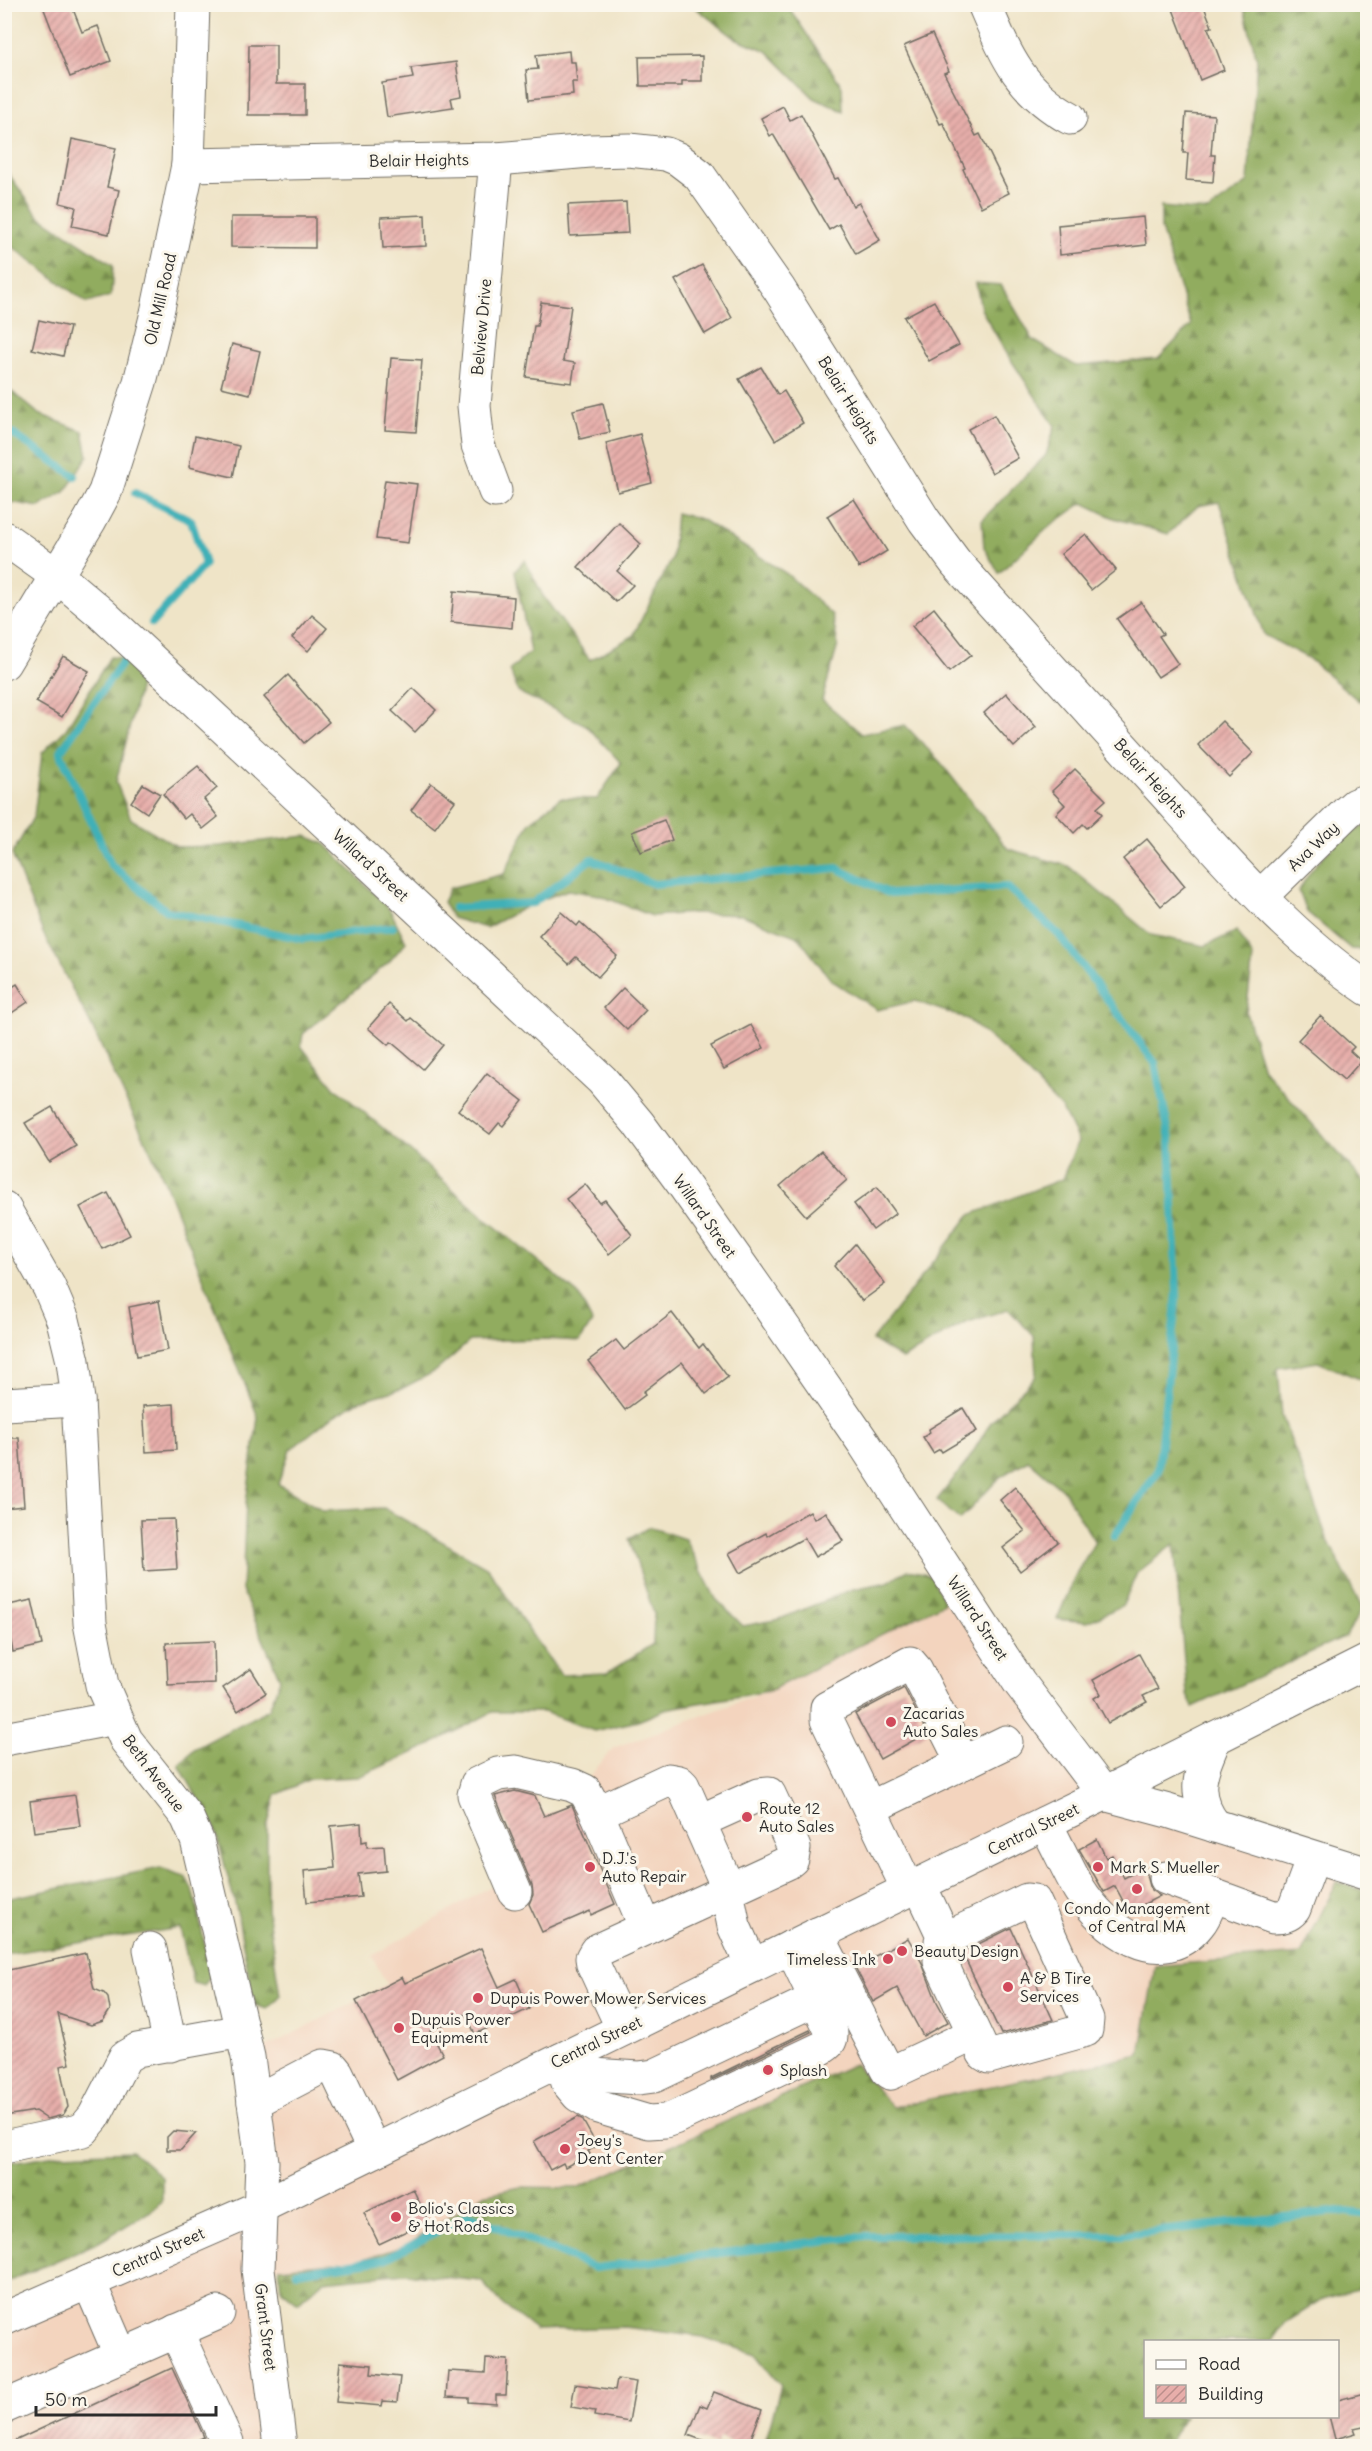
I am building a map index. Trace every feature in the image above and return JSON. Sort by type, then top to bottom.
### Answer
[{"type":"street","name":"Old Mill Road","points":[[56,575],[90,520],[114,469],[140,382],[157,313],[188,165],[193,4]]},
{"type":"street","points":[[984,4],[1008,60],[1020,78],[1045,102],[1070,118]]},
{"type":"street","name":"Belair Heights","points":[[188,165],[495,159],[590,151],[650,151],[678,159],[699,175],[779,289],[945,550],[1239,875],[1309,944],[1340,970],[1368,989]]},
{"type":"street","name":"Belview Drive","points":[[495,159],[474,406],[478,445],[495,491]]},
{"type":"street","name":"Willard Street","points":[[4,538],[56,575],[102,613],[602,1080],[651,1141],[751,1281],[865,1445],[1019,1682],[1104,1794]]},
{"type":"street","points":[[4,663],[56,575]]},
{"type":"street","name":"Ava Way","points":[[1261,896],[1347,812],[1368,800]]},
{"type":"street","name":"Beth Avenue","points":[[4,1208],[48,1285],[63,1320],[73,1361],[78,1400],[90,1623],[102,1685],[126,1740],[187,1817],[194,1833],[242,2031],[262,2162],[260,2207]]},
{"type":"street","points":[[4,1404],[78,1400]]},
{"type":"street","name":"Central Street","points":[[4,2319],[260,2207],[1104,1794],[1368,1661]]},
{"type":"street","points":[[941,1941],[1027,1900],[1034,1901],[1087,2019],[1086,2030],[989,2057],[984,2055],[940,1961],[941,1941],[942,1932],[913,1887],[870,1808],[827,1720],[827,1708],[910,1663],[916,1670],[963,1763]]},
{"type":"street","points":[[4,1739],[115,1718]]},
{"type":"street","points":[[1215,1738],[1202,1770],[1199,1792],[1206,1813],[1215,1826]]},
{"type":"street","points":[[870,1808],[1006,1742]]},
{"type":"street","points":[[515,1892],[474,1796],[477,1784],[498,1774],[516,1772],[573,1785],[585,1791],[597,1813],[646,1928]]},
{"type":"street","points":[[597,1813],[673,1780],[682,1786],[722,1874],[734,1926],[752,1966]]},
{"type":"street","points":[[623,2029],[592,1958],[596,1951],[792,1859],[794,1848],[769,1794],[758,1794],[698,1822]]},
{"type":"street","points":[[1104,1794],[1368,1874]]},
{"type":"street","points":[[1045,1823],[1085,1897],[1100,1915],[1131,1939],[1151,1946],[1163,1946],[1185,1937],[1199,1924],[1213,1894]]},
{"type":"street","points":[[1167,1878],[1273,1917],[1285,1916],[1294,1909],[1313,1858]]},
{"type":"street","points":[[561,2060],[572,2089],[588,2102],[598,2107],[657,2122],[666,2121],[691,2110],[829,2044],[830,2028],[816,1999],[804,1940]]},
{"type":"street","points":[[804,1940],[891,2073],[974,2034]]},
{"type":"street","points":[[150,1949],[170,2045]]},
{"type":"street","points":[[561,2060],[568,2070],[578,2074],[648,2077],[816,1999]]},
{"type":"street","points":[[4,2148],[83,2130],[94,2117],[125,2057],[137,2050],[242,2031]]},
{"type":"street","points":[[254,2102],[323,2066],[328,2066],[337,2073],[374,2151]]},
{"type":"street","name":"Grant Street","points":[[260,2207],[258,2269],[279,2435]]},
{"type":"street","points":[[89,2283],[121,2356]]},
{"type":"street","points":[[4,2407],[218,2313]]},
{"type":"street","points":[[176,2331],[225,2444],[247,2432],[279,2435]]},
{"type":"shaded area","points":[[962,1594],[1083,1764],[1344,1868],[1301,1954],[1155,1966],[1140,2055],[891,2107],[534,2207],[357,2261],[259,2269],[280,2446],[5,2446],[4,2319],[260,2207],[248,2057],[387,1985],[372,1956],[510,1875],[613,1748],[769,1691]]},
{"type":"green space","points":[[692,5],[787,5],[842,86],[843,111],[814,98],[767,51],[735,38]]},
{"type":"green space","points":[[1243,5],[1367,5],[1368,607],[1361,614],[1367,645],[1368,697],[1359,701],[1308,658],[1264,635],[1219,502],[1198,506],[1168,534],[1114,518],[1083,503],[1051,525],[999,573],[984,548],[982,520],[1046,455],[1055,426],[1009,357],[981,309],[976,283],[1001,285],[1033,340],[1076,366],[1158,359],[1191,325],[1161,229],[1161,207],[1208,211],[1248,182],[1257,60]]},
{"type":"green space","points":[[5,169],[38,215],[113,265],[111,296],[87,303],[5,241]]},
{"type":"green space","points":[[5,386],[39,414],[83,431],[88,456],[65,492],[39,507],[5,501]]},
{"type":"green space","points":[[676,513],[701,519],[787,574],[832,615],[838,645],[822,700],[862,734],[905,725],[941,763],[1008,849],[1068,866],[1151,935],[1205,946],[1237,931],[1253,957],[1246,1013],[1263,1069],[1367,1185],[1367,1382],[1318,1362],[1278,1368],[1282,1416],[1327,1538],[1362,1608],[1346,1636],[1193,1707],[1187,1694],[1174,1544],[1137,1573],[1123,1605],[1088,1622],[1057,1619],[1077,1572],[1095,1542],[1064,1491],[1028,1460],[1000,1477],[960,1520],[937,1500],[967,1462],[991,1422],[1036,1376],[1034,1336],[1008,1309],[965,1323],[902,1359],[872,1340],[970,1215],[1062,1179],[1078,1141],[1062,1109],[1008,1053],[967,1019],[915,1001],[877,1010],[831,980],[798,937],[742,915],[694,913],[652,916],[599,895],[568,890],[533,903],[486,928],[452,918],[443,902],[450,888],[504,874],[529,823],[560,798],[597,799],[621,763],[586,725],[518,692],[510,670],[530,652],[515,571],[525,560],[543,596],[590,660],[633,636],[672,558]]},
{"type":"green space","points":[[110,657],[125,658],[140,685],[116,782],[131,819],[178,847],[220,846],[306,836],[325,844],[390,910],[406,942],[389,962],[303,1034],[301,1046],[335,1088],[480,1214],[578,1294],[592,1322],[580,1341],[545,1339],[470,1341],[436,1371],[401,1389],[359,1401],[330,1418],[290,1450],[278,1484],[323,1511],[384,1508],[488,1568],[561,1675],[607,1673],[653,1644],[654,1614],[629,1539],[649,1527],[685,1539],[716,1599],[743,1626],[780,1619],[853,1589],[888,1582],[908,1570],[932,1577],[944,1603],[769,1691],[670,1708],[638,1721],[594,1731],[544,1712],[492,1712],[428,1746],[358,1777],[310,1779],[276,1795],[267,1827],[267,1909],[280,1996],[267,2009],[254,2005],[237,1911],[215,1828],[179,1765],[194,1749],[269,1709],[280,1679],[242,1590],[246,1503],[258,1417],[164,1180],[90,1023],[43,933],[12,854],[34,816],[42,753],[66,729]]},
{"type":"green space","points":[[1365,826],[1367,828],[1367,950],[1351,949],[1307,912],[1299,891],[1311,871],[1326,853]]},
{"type":"green space","points":[[160,1868],[185,1876],[194,1893],[211,1975],[204,1986],[193,1983],[180,1928],[5,1954],[5,1899]]},
{"type":"green space","points":[[1337,1882],[1367,1892],[1367,2286],[1323,2299],[1285,2323],[1274,2340],[1144,2340],[1144,2418],[1183,2418],[1167,2446],[764,2446],[781,2386],[755,2354],[703,2337],[624,2327],[536,2330],[503,2305],[481,2281],[405,2273],[323,2281],[298,2303],[282,2290],[279,2268],[357,2261],[405,2246],[483,2195],[520,2187],[577,2188],[855,2064],[892,2107],[1140,2055],[1155,1966],[1301,1954]]},
{"type":"green space","points":[[132,2151],[162,2177],[162,2200],[154,2209],[99,2242],[5,2283],[5,2163],[63,2154]]},
{"type":"building","points":[[42,4],[71,4],[82,32],[98,26],[111,61],[70,77]]},
{"type":"building","points":[[1171,4],[1203,4],[1212,27],[1208,28],[1224,70],[1200,80]]},
{"type":"building","points":[[932,34],[949,71],[944,73],[976,136],[980,134],[1009,193],[981,207],[963,169],[965,168],[943,123],[940,124],[904,46]]},
{"type":"building","points":[[249,45],[276,45],[276,84],[305,84],[305,115],[248,115]]},
{"type":"building","points":[[569,51],[570,62],[575,62],[577,82],[572,82],[573,95],[529,100],[526,70],[538,69],[536,55]]},
{"type":"building","points":[[702,56],[702,81],[682,81],[682,86],[640,86],[639,57]]},
{"type":"building","points":[[456,62],[461,96],[451,98],[453,107],[387,117],[382,83],[413,78],[411,68]]},
{"type":"building","points":[[783,106],[790,120],[801,114],[835,179],[838,178],[853,206],[859,203],[880,240],[856,254],[839,224],[829,230],[773,134],[770,136],[761,118]]},
{"type":"building","points":[[1186,113],[1214,115],[1211,155],[1215,155],[1213,182],[1186,180],[1188,153],[1183,153]]},
{"type":"building","points":[[72,139],[116,148],[107,187],[119,190],[109,234],[72,226],[76,207],[60,203]]},
{"type":"building","points":[[626,202],[628,233],[570,236],[568,205]]},
{"type":"building","points":[[425,215],[426,246],[383,248],[381,217]]},
{"type":"building","points":[[231,217],[315,217],[315,248],[231,247]]},
{"type":"building","points":[[1143,217],[1146,245],[1060,255],[1058,225]]},
{"type":"building","points":[[702,265],[732,318],[705,334],[675,280]]},
{"type":"building","points":[[934,301],[959,345],[929,361],[904,317]]},
{"type":"building","points":[[541,302],[571,306],[563,361],[575,363],[572,383],[526,377],[534,326],[537,326]]},
{"type":"building","points":[[39,320],[70,327],[63,356],[32,349]]},
{"type":"building","points":[[232,344],[260,351],[250,394],[221,387]]},
{"type":"building","points":[[391,358],[422,360],[416,432],[385,430]]},
{"type":"building","points":[[761,367],[778,395],[784,391],[803,423],[775,440],[739,379]]},
{"type":"building","points":[[603,403],[610,432],[580,439],[573,410]]},
{"type":"building","points":[[994,415],[1018,458],[992,473],[968,429]]},
{"type":"building","points":[[640,434],[652,483],[618,492],[606,443]]},
{"type":"building","points":[[195,436],[239,446],[233,477],[189,467]]},
{"type":"building","points":[[385,480],[417,484],[408,543],[376,539]]},
{"type":"building","points":[[854,499],[887,551],[859,568],[827,516]]},
{"type":"building","points":[[619,523],[641,544],[617,571],[633,585],[616,602],[578,567]]},
{"type":"building","points":[[1086,534],[1116,570],[1091,590],[1061,554]]},
{"type":"building","points":[[454,591],[514,597],[512,628],[451,622]]},
{"type":"building","points":[[1141,602],[1163,634],[1159,636],[1178,664],[1158,677],[1117,619]]},
{"type":"building","points":[[934,608],[971,655],[949,672],[912,626]]},
{"type":"building","points":[[312,615],[327,628],[308,651],[292,638]]},
{"type":"building","points":[[63,656],[89,671],[62,717],[36,702]]},
{"type":"building","points":[[288,675],[329,722],[304,743],[264,697]]},
{"type":"building","points":[[413,688],[436,710],[415,732],[392,711]]},
{"type":"building","points":[[1006,693],[1036,727],[1014,747],[984,713]]},
{"type":"building","points":[[1222,721],[1253,753],[1229,777],[1198,745]]},
{"type":"building","points":[[198,766],[217,788],[204,799],[218,817],[203,829],[190,814],[184,819],[163,794]]},
{"type":"building","points":[[1075,769],[1106,800],[1097,808],[1102,814],[1087,828],[1083,824],[1074,833],[1056,814],[1065,805],[1052,791]]},
{"type":"building","points":[[431,783],[455,801],[435,828],[411,810]]},
{"type":"building","points":[[143,784],[160,794],[147,813],[131,802]]},
{"type":"building","points":[[664,820],[672,840],[641,852],[632,832]]},
{"type":"building","points":[[1147,839],[1185,886],[1161,906],[1123,859]]},
{"type":"building","points":[[561,912],[577,926],[580,922],[617,956],[598,977],[576,957],[569,964],[539,936]]},
{"type":"building","points":[[17,984],[28,1002],[4,1018],[4,992]]},
{"type":"building","points":[[623,988],[646,1010],[627,1030],[604,1008]]},
{"type":"building","points":[[389,1004],[408,1021],[411,1018],[443,1045],[423,1069],[391,1042],[388,1045],[368,1028]]},
{"type":"building","points":[[1320,1016],[1354,1047],[1350,1051],[1361,1061],[1344,1080],[1298,1040]]},
{"type":"building","points":[[751,1025],[764,1048],[724,1069],[711,1046]]},
{"type":"building","points":[[487,1073],[523,1101],[503,1126],[499,1123],[490,1134],[458,1110]]},
{"type":"building","points":[[52,1107],[76,1146],[49,1162],[25,1123]]},
{"type":"building","points":[[821,1151],[847,1180],[806,1216],[780,1186]]},
{"type":"building","points":[[585,1184],[600,1203],[605,1200],[632,1235],[609,1254],[566,1199]]},
{"type":"building","points":[[877,1187],[896,1213],[873,1230],[854,1204]]},
{"type":"building","points":[[108,1193],[130,1235],[102,1249],[80,1207]]},
{"type":"building","points":[[855,1244],[885,1284],[862,1301],[834,1266]]},
{"type":"building","points":[[159,1301],[168,1350],[137,1356],[129,1307]]},
{"type":"building","points":[[672,1313],[699,1348],[703,1344],[728,1377],[706,1394],[682,1362],[643,1392],[645,1395],[625,1410],[588,1361],[616,1340],[624,1350]]},
{"type":"building","points":[[174,1404],[176,1450],[146,1452],[143,1406]]},
{"type":"building","points":[[963,1408],[977,1431],[942,1452],[940,1449],[933,1453],[923,1437],[930,1433],[929,1429]]},
{"type":"building","points":[[4,1438],[19,1438],[24,1506],[4,1508]]},
{"type":"building","points":[[1015,1487],[1058,1542],[1020,1571],[1003,1548],[1025,1531],[1000,1500]]},
{"type":"building","points":[[810,1511],[814,1519],[826,1512],[843,1541],[815,1557],[804,1538],[740,1573],[729,1553],[766,1533],[767,1536]]},
{"type":"building","points":[[174,1519],[177,1569],[144,1571],[141,1520]]},
{"type":"building","points":[[32,1600],[42,1645],[13,1652],[4,1606]]},
{"type":"building","points":[[214,1641],[215,1683],[168,1685],[166,1643]]},
{"type":"building","points":[[1139,1654],[1158,1689],[1143,1696],[1147,1702],[1108,1723],[1094,1698],[1101,1694],[1093,1680]]},
{"type":"building","points":[[251,1669],[266,1693],[238,1711],[223,1688]]},
{"type":"building","name":"Zacarias Auto Sales","points":[[904,1688],[927,1733],[880,1759],[855,1714]]},
{"type":"building","name":"D.J.'s Auto Repair","points":[[515,1791],[535,1796],[544,1816],[572,1805],[615,1904],[591,1915],[590,1911],[542,1932],[529,1904],[533,1895],[532,1885],[495,1796]]},
{"type":"building","points":[[75,1795],[80,1826],[34,1832],[30,1801]]},
{"type":"building","points":[[361,1823],[362,1842],[367,1841],[367,1847],[384,1846],[386,1871],[358,1874],[361,1897],[307,1902],[304,1871],[335,1868],[331,1826]]},
{"type":"building","points":[[1097,1839],[1106,1858],[1112,1855],[1124,1878],[1145,1867],[1151,1890],[1160,1896],[1129,1912],[1115,1886],[1104,1892],[1079,1849]]},
{"type":"building","name":"A & B Tire Services","points":[[1011,1928],[1053,2020],[1001,2034],[962,1952]]},
{"type":"building","points":[[908,1938],[922,1963],[937,2002],[948,2022],[923,2036],[897,1988],[873,2002],[855,1967]]},
{"type":"building","points":[[481,1948],[499,1987],[516,1979],[529,2009],[475,2034],[466,2014],[430,2031],[443,2055],[397,2080],[356,2001],[402,1977],[405,1983]]},
{"type":"building","points":[[86,1953],[94,1989],[104,1993],[108,1998],[110,2010],[103,2021],[91,2025],[58,2014],[70,2064],[60,2066],[68,2107],[63,2115],[47,2119],[35,2111],[4,2116],[4,1971]]},
{"type":"building","points":[[810,2030],[811,2032],[711,2080],[711,2078]]},
{"type":"building","name":"Joey's Dent Center","points":[[578,2117],[582,2119],[597,2146],[588,2151],[590,2154],[565,2167],[563,2163],[550,2170],[534,2141]]},
{"type":"building","points":[[173,2131],[196,2133],[181,2150],[167,2150],[167,2137]]},
{"type":"building","name":"Bolio's Classics & Hot Rods","points":[[413,2189],[428,2221],[379,2244],[364,2213]]},
{"type":"building","points":[[486,2359],[508,2360],[506,2395],[496,2395],[496,2404],[469,2402],[469,2398],[446,2397],[448,2371],[485,2373]]},
{"type":"building","points":[[340,2362],[372,2365],[371,2374],[400,2377],[397,2402],[383,2401],[382,2406],[336,2402]]},
{"type":"building","points":[[172,2368],[204,2437],[185,2446],[4,2446]]},
{"type":"building","points":[[617,2379],[636,2382],[629,2422],[594,2416],[595,2411],[571,2407],[575,2384],[615,2390]]},
{"type":"building","points":[[714,2392],[762,2410],[748,2446],[741,2446],[719,2438],[716,2445],[688,2435],[700,2405],[707,2408]]},
{"type":"building","points":[[1368,2392],[1368,2425],[1354,2428],[1356,2433],[1335,2439],[1330,2418],[1339,2418],[1339,2400]]},
{"type":"waterway","points":[[4,428],[75,476]]},
{"type":"waterway","points":[[135,493],[191,520],[205,564],[152,623]]},
{"type":"waterway","points":[[125,658],[60,752],[111,865],[167,911],[303,939],[393,927]]},
{"type":"waterway","points":[[454,908],[533,903],[591,859],[654,884],[837,868],[890,894],[1007,887],[1059,935],[1155,1063],[1170,1139],[1177,1293],[1158,1471],[1114,1536]]},
{"type":"waterway","points":[[297,2272],[385,2259],[469,2215],[595,2268],[865,2236],[1123,2235],[1338,2211],[1368,2215]]},
{"type":"place","name":"Zacarias Auto Sales","points":[[891,1722]]},
{"type":"place","name":"Route 12 Auto Sales","points":[[747,1817]]},
{"type":"place","name":"D.J.'s Auto Repair","points":[[590,1867]]},
{"type":"place","name":"Mark S. Mueller","points":[[1098,1867]]},
{"type":"place","name":"Condo Management of Central MA","points":[[1137,1889]]},
{"type":"place","name":"Beauty Design","points":[[902,1951]]},
{"type":"place","name":"Timeless Ink","points":[[888,1959]]},
{"type":"place","name":"A & B Tire Services","points":[[1008,1987]]},
{"type":"place","name":"Dupuis Power Mower Services","points":[[478,1998]]},
{"type":"place","name":"Dupuis Power Equipment","points":[[399,2028]]},
{"type":"place","name":"Splash","points":[[768,2070]]},
{"type":"place","name":"Joey's Dent Center","points":[[565,2149]]},
{"type":"place","name":"Bolio's Classics & Hot Rods","points":[[396,2217]]}]
